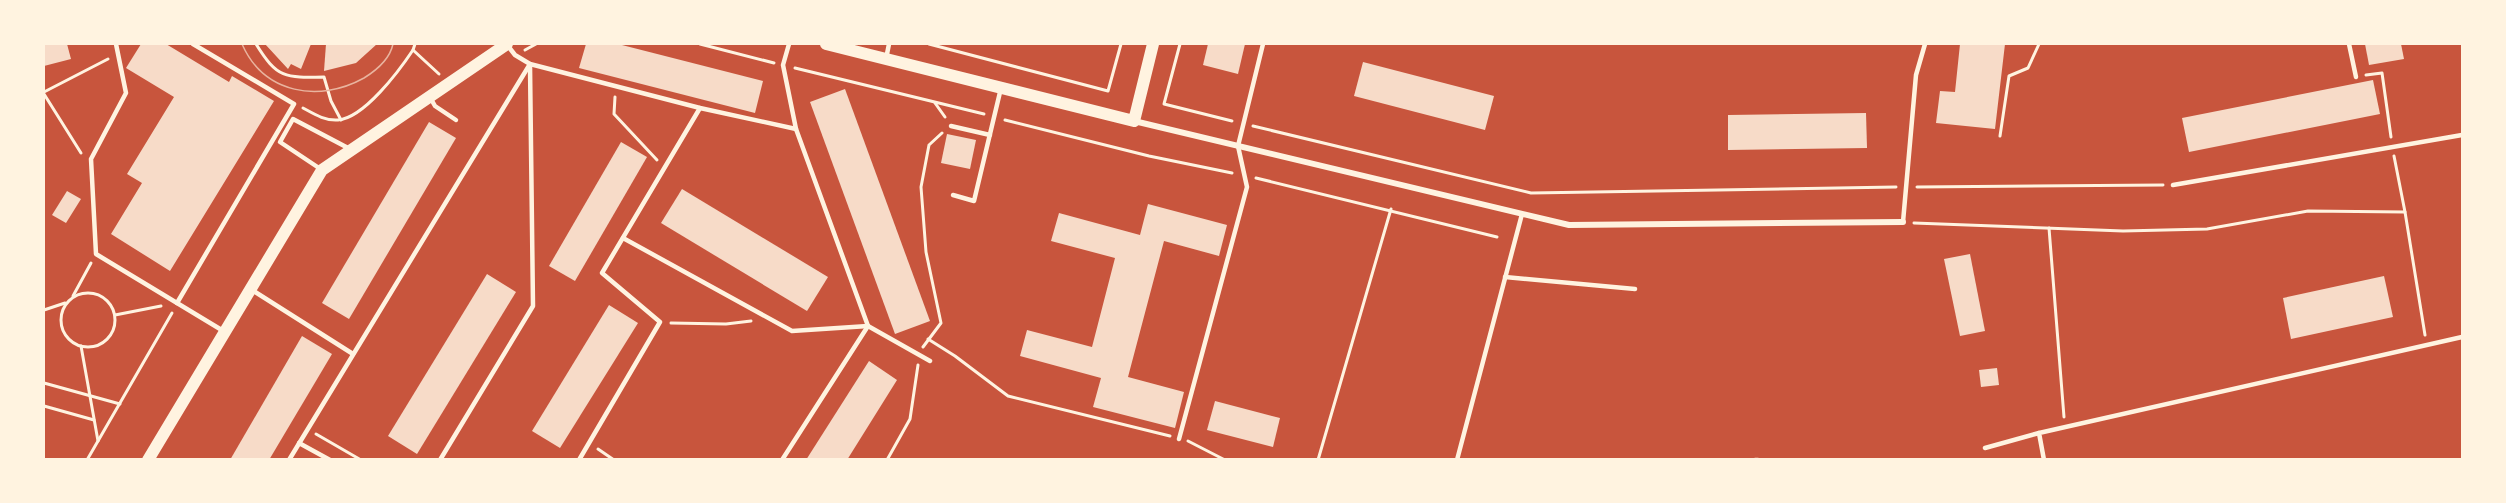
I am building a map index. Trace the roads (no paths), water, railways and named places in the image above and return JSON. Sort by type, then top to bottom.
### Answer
[{"type":"main road","points":[[148,459],[322,170],[506,44]]},
{"type":"main road","points":[[826,44],[1134,121],[1153,44]]},
{"type":"street","points":[[1134,121],[1569,225],[1903,222]]},
{"type":"lane","points":[[116,44],[126,93],[91,159],[96,254],[225,332]]},
{"type":"lane","points":[[177,303],[294,104],[193,44]]},
{"type":"lane","points":[[506,44],[515,56],[530,64],[700,108],[796,129]]},
{"type":"lane","points":[[789,44],[783,65],[796,129],[868,326]]},
{"type":"lane","points":[[886,59],[889,44]]},
{"type":"lane","points":[[1179,439],[1247,187],[1238,146],[1263,44]]},
{"type":"lane","points":[[1903,222],[1916,75],[1925,44]]},
{"type":"lane","points":[[2349,44],[2356,76]]},
{"type":"lane","points":[[289,459],[530,64]]},
{"type":"lane","points":[[441,459],[533,306],[530,64]]},
{"type":"lane","points":[[953,195],[975,201],[1001,88]]},
{"type":"lane","points":[[430,96],[435,106],[456,120]]},
{"type":"lane","points":[[579,459],[660,322],[602,273],[700,108]]},
{"type":"lane","points":[[322,170],[280,142],[293,119],[351,150]]},
{"type":"lane","points":[[951,126],[990,135]]},
{"type":"lane","points":[[2173,185],[2463,135]]},
{"type":"lane","points":[[1457,459],[1522,214]]},
{"type":"lane","points":[[623,238],[792,331],[868,326],[930,361]]},
{"type":"lane","points":[[1505,277],[1635,289]]},
{"type":"lane","points":[[250,289],[353,354]]},
{"type":"lane","points":[[782,459],[868,326]]},
{"type":"lane","points":[[1985,448],[2463,337]]},
{"type":"lane","points":[[2039,434],[2043,459]]},
{"type":"lane","points":[[299,443],[330,459]]},
{"type":"tram line","points":[[242,44],[252,61],[264,74],[294,89],[311,91],[347,86],[364,78],[382,63],[393,44]]}]
